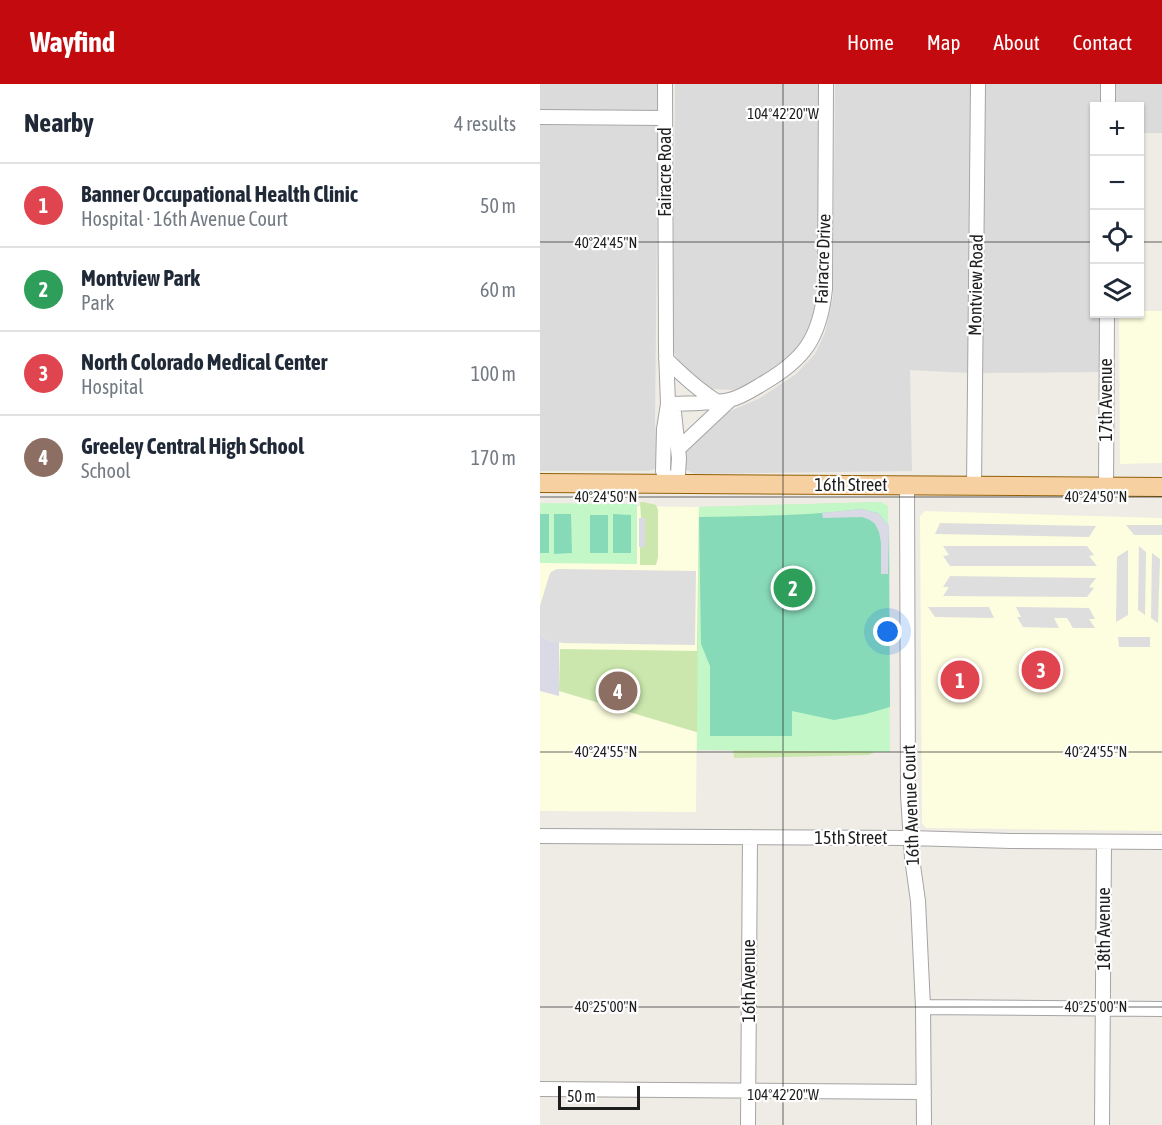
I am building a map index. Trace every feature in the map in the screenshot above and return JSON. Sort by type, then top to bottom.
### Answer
[{"type":"main road","name":"16th Street","points":[[540,483],[1162,487]]},
{"type":"street","name":"Fairacre Road","points":[[665,84],[668,405],[664,429],[663,471],[669,484],[678,474],[678,449],[674,412],[668,405]]},
{"type":"street","name":"Fairacre Drive","points":[[668,405],[723,401],[747,393],[781,373],[807,348],[819,322],[825,288],[826,84]]},
{"type":"street","name":"Montview Road","points":[[974,486],[978,84]]},
{"type":"street","points":[[1108,84],[1108,102]]},
{"type":"street","points":[[540,117],[664,117]]},
{"type":"street","name":"17th Avenue","points":[[1106,486],[1107,318]]},
{"type":"street","points":[[666,359],[691,384],[723,401],[678,449]]},
{"type":"street","name":"16th Avenue Court","points":[[907,485],[908,795],[910,838],[918,901],[923,1007],[924,1125]]},
{"type":"street","name":"15th Street","points":[[540,836],[1162,842]]},
{"type":"street","name":"16th Avenue","points":[[748,1125],[750,837]]},
{"type":"street","name":"18th Avenue","points":[[1102,1125],[1104,842]]},
{"type":"street","points":[[923,1007],[1162,1010]]},
{"type":"street","points":[[540,1089],[924,1092]]},
{"type":"shaded area","points":[[540,84],[660,84],[659,113],[540,112]]},
{"type":"shaded area","points":[[675,84],[820,84],[816,306],[806,341],[781,370],[732,390],[710,389],[685,375],[673,350]]},
{"type":"shaded area","points":[[835,84],[972,84],[969,373],[910,370],[912,471],[695,474],[684,469],[682,452],[702,430],[726,413],[760,398],[796,374],[815,354],[825,333],[833,297]]},
{"type":"shaded area","points":[[985,84],[1102,84],[1101,102],[1090,102],[1090,318],[1099,318],[1099,372],[982,373]]},
{"type":"shaded area","points":[[1114,84],[1162,84],[1162,133],[1144,133],[1144,102],[1114,102]]},
{"type":"shaded area","points":[[540,125],[658,126],[655,422],[657,451],[660,456],[657,468],[649,471],[540,471]]},
{"type":"shaded area","points":[[1144,311],[1162,311],[1162,463],[1120,464],[1119,318],[1144,318]]},
{"type":"shaded area","points":[[540,505],[699,507],[696,812],[540,811]]},
{"type":"shaded area","points":[[861,509],[878,513],[889,526],[888,574],[881,574],[881,543],[875,524],[862,517],[823,518],[822,513]]},
{"type":"shaded area","points":[[925,511],[1162,518],[1162,831],[926,828],[922,823],[920,516]]},
{"type":"shaded area","points":[[639,518],[645,518],[645,547],[639,547]]},
{"type":"shaded area","points":[[940,523],[1096,526],[1089,537],[935,534]]},
{"type":"shaded area","points":[[1126,525],[1162,525],[1162,535],[1134,535]]},
{"type":"shaded area","points":[[943,546],[1087,546],[1094,555],[1089,556],[1097,566],[950,566],[943,556],[949,555]]},
{"type":"shaded area","points":[[1139,546],[1146,552],[1145,615],[1138,610]]},
{"type":"shaded area","points":[[1128,550],[1128,615],[1116,622],[1117,557]]},
{"type":"shaded area","points":[[1152,553],[1160,559],[1158,623],[1151,618]]},
{"type":"shaded area","points":[[557,569],[696,571],[695,645],[563,643],[544,638],[540,632],[540,606],[549,576]]},
{"type":"shaded area","points":[[950,576],[1096,578],[1089,587],[1094,588],[1087,597],[943,596],[949,587],[943,587]]},
{"type":"shaded area","points":[[928,607],[989,607],[994,618],[935,617]]},
{"type":"shaded area","points":[[1016,607],[1089,608],[1095,619],[1089,619],[1095,628],[1073,628],[1067,618],[1054,618],[1059,628],[1023,627],[1017,617],[1021,617]]},
{"type":"shaded area","points":[[540,632],[544,638],[559,642],[559,696],[540,691]]},
{"type":"shaded area","points":[[1118,637],[1150,637],[1150,647],[1119,647]]},
{"type":"green space","points":[[640,502],[656,505],[658,510],[656,565],[640,565],[640,547],[644,547],[645,518],[641,518]]},
{"type":"green space","points":[[881,502],[882,747],[869,755],[734,758],[733,743],[559,691],[560,649],[697,651],[699,507]]},
{"type":"green space","points":[[881,502],[888,506],[890,752],[697,750],[699,507]]},
{"type":"green space","points":[[540,503],[637,504],[637,564],[540,563]]},
{"type":"green space","points":[[861,509],[878,513],[889,526],[890,707],[834,720],[792,711],[792,736],[710,736],[710,666],[701,644],[699,517],[760,516]]},
{"type":"green space","points":[[540,514],[549,514],[549,553],[540,553]]},
{"type":"green space","points":[[554,514],[571,514],[572,553],[554,554]]},
{"type":"green space","points":[[613,514],[631,515],[631,553],[613,553]]},
{"type":"green space","points":[[590,515],[608,515],[608,553],[590,553]]},
{"type":"place","name":"Montview Park","points":[[793,588]]},
{"type":"place","name":"North Colorado Medical Center","points":[[1041,670]]},
{"type":"place","name":"Banner Occupational Health Clinic","points":[[960,680]]},
{"type":"place","name":"Greeley Central High School","points":[[618,691]]}]
